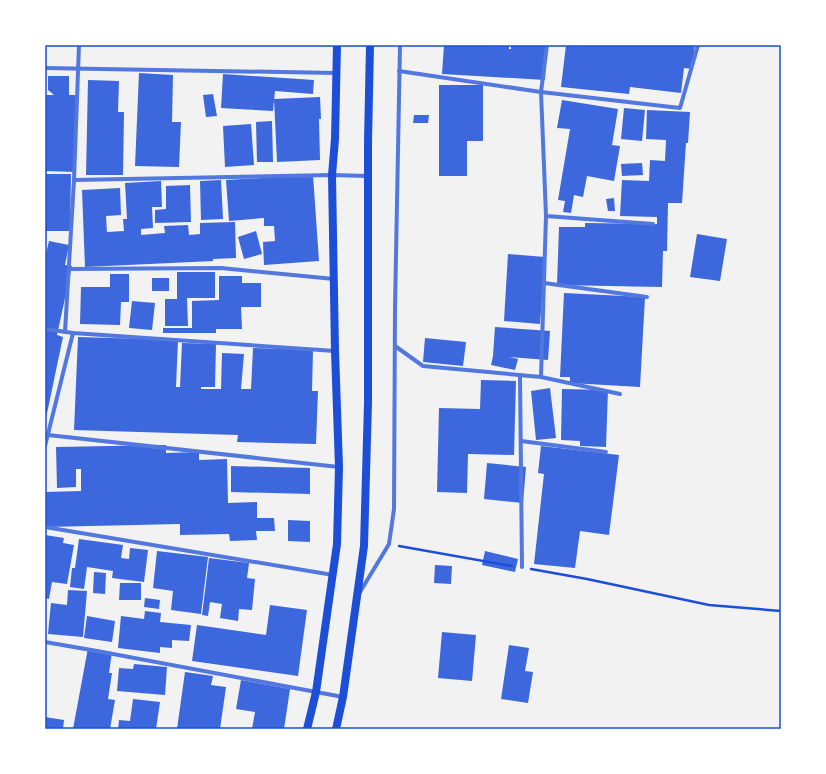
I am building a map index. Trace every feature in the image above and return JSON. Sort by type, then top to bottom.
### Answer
[{"type":"main road","points":[[307,729],[316,692],[337,544],[339,467],[335,351],[332,175],[335,139],[337,45]]},
{"type":"main road","points":[[336,729],[343,697],[364,546],[368,403],[368,176],[370,45]]},
{"type":"street","points":[[65,332],[74,180],[79,45]]},
{"type":"street","points":[[358,594],[389,544],[394,509],[400,45]]},
{"type":"street","points":[[541,377],[546,216],[541,92],[547,45]]},
{"type":"street","points":[[399,71],[541,92],[680,108],[698,45]]},
{"type":"street","points":[[45,68],[336,73]]},
{"type":"street","points":[[74,180],[332,175],[368,176]]},
{"type":"street","points":[[546,216],[653,224]]},
{"type":"street","points":[[69,269],[221,268],[334,279]]},
{"type":"street","points":[[544,283],[647,297]]},
{"type":"street","points":[[45,329],[73,333],[335,351]]},
{"type":"street","points":[[45,446],[73,333]]},
{"type":"street","points":[[395,346],[423,366],[541,377],[620,394]]},
{"type":"street","points":[[520,375],[522,567]]},
{"type":"street","points":[[48,435],[339,467]]},
{"type":"street","points":[[521,441],[606,452]]},
{"type":"street","points":[[45,527],[333,575]]},
{"type":"street","points":[[45,642],[97,650],[343,697]]},
{"type":"path","points":[[389,544],[587,579],[709,605],[781,611]]},
{"type":"building","points":[[444,45],[509,45],[509,49],[511,49],[511,45],[547,45],[545,80],[442,74]]},
{"type":"building","points":[[566,45],[695,45],[692,69],[684,68],[681,93],[630,87],[629,94],[561,87]]},
{"type":"building","points":[[139,73],[173,75],[172,122],[181,122],[179,167],[135,166]]},
{"type":"building","points":[[223,74],[314,80],[313,94],[275,91],[273,111],[221,108]]},
{"type":"building","points":[[48,76],[69,76],[69,95],[76,95],[75,172],[45,171],[45,95],[54,95],[48,90]]},
{"type":"building","points":[[88,80],[119,81],[118,112],[124,112],[123,175],[86,175]]},
{"type":"building","points":[[439,85],[483,85],[483,141],[467,141],[467,176],[439,176]]},
{"type":"building","points":[[213,94],[217,116],[206,117],[203,95]]},
{"type":"building","points":[[320,97],[320,160],[277,162],[274,99]]},
{"type":"building","points":[[562,100],[618,109],[612,145],[620,146],[614,181],[587,176],[583,197],[574,195],[571,213],[563,212],[565,201],[558,200],[570,129],[557,128]]},
{"type":"building","points":[[624,108],[645,110],[642,141],[621,139]]},
{"type":"building","points":[[647,110],[690,112],[688,143],[686,143],[682,203],[668,203],[667,251],[663,251],[662,287],[557,285],[559,227],[585,227],[585,223],[657,224],[657,217],[620,216],[622,180],[649,181],[650,160],[665,161],[666,140],[646,139]]},
{"type":"building","points":[[414,115],[429,115],[428,123],[413,123]]},
{"type":"building","points":[[272,121],[273,162],[257,162],[256,122]]},
{"type":"building","points":[[251,124],[254,165],[225,167],[223,126]]},
{"type":"building","points":[[642,163],[643,175],[622,176],[621,164]]},
{"type":"building","points":[[45,174],[71,174],[70,231],[45,231]]},
{"type":"building","points":[[313,175],[319,261],[264,265],[263,242],[275,241],[274,226],[264,226],[264,218],[229,221],[226,180]]},
{"type":"building","points":[[221,180],[223,219],[201,220],[200,181]]},
{"type":"building","points":[[161,181],[162,207],[152,207],[153,228],[141,229],[141,235],[165,233],[164,226],[188,225],[189,235],[200,234],[200,223],[235,222],[236,258],[213,259],[213,261],[85,267],[82,190],[120,188],[121,215],[106,216],[107,232],[124,231],[123,219],[127,219],[125,183]]},
{"type":"building","points":[[190,185],[191,222],[155,223],[155,210],[166,209],[166,186]]},
{"type":"building","points":[[614,198],[615,211],[608,211],[606,199]]},
{"type":"building","points":[[256,231],[262,254],[244,259],[238,237]]},
{"type":"building","points":[[697,234],[727,239],[720,281],[690,277]]},
{"type":"building","points":[[49,241],[69,245],[65,265],[72,266],[57,335],[63,337],[46,418],[45,258]]},
{"type":"building","points":[[508,254],[545,257],[540,324],[504,321]]},
{"type":"building","points":[[177,272],[215,272],[215,298],[187,298],[188,326],[165,326],[165,299],[177,299]]},
{"type":"building","points":[[110,274],[129,274],[129,302],[121,302],[120,325],[80,324],[81,287],[110,287]]},
{"type":"building","points":[[219,276],[242,276],[242,283],[261,283],[261,307],[241,307],[242,329],[216,329],[216,333],[163,333],[163,328],[192,328],[192,301],[219,300]]},
{"type":"building","points":[[152,278],[169,278],[169,291],[152,291]]},
{"type":"building","points":[[564,293],[645,297],[640,387],[570,383],[570,377],[560,377]]},
{"type":"building","points":[[132,301],[155,303],[152,330],[129,328]]},
{"type":"building","points":[[495,327],[550,331],[548,360],[509,357],[518,359],[515,370],[491,365]]},
{"type":"building","points":[[78,337],[178,340],[176,387],[180,387],[182,343],[216,344],[215,387],[201,387],[201,389],[221,389],[222,353],[244,354],[241,389],[251,389],[253,348],[313,350],[312,391],[318,391],[316,444],[237,442],[238,435],[74,430]]},
{"type":"building","points":[[425,338],[466,342],[463,366],[423,362]]},
{"type":"building","points":[[481,380],[516,381],[514,455],[468,454],[467,493],[437,492],[439,408],[480,409]]},
{"type":"building","points":[[550,388],[556,438],[536,440],[531,391]]},
{"type":"building","points":[[562,389],[608,390],[606,447],[580,446],[580,441],[561,440]]},
{"type":"building","points":[[166,445],[166,453],[199,452],[199,460],[227,459],[228,503],[257,502],[257,518],[274,518],[275,531],[256,531],[257,540],[230,541],[229,534],[180,535],[180,524],[45,527],[45,492],[81,491],[81,469],[76,469],[76,487],[57,488],[56,447]]},
{"type":"building","points":[[541,446],[619,455],[609,535],[580,531],[575,568],[534,564],[544,474],[538,473]]},
{"type":"building","points":[[487,463],[526,467],[523,503],[484,499]]},
{"type":"building","points":[[231,466],[310,468],[310,494],[231,492]]},
{"type":"building","points":[[288,520],[310,521],[310,542],[288,541]]},
{"type":"building","points":[[45,535],[64,538],[63,543],[74,545],[67,584],[52,582],[49,599],[45,598]]},
{"type":"building","points":[[79,539],[123,545],[121,558],[129,559],[130,548],[148,550],[144,582],[112,578],[113,571],[87,567],[84,589],[70,587],[72,568],[75,568]]},
{"type":"building","points":[[157,551],[208,557],[201,614],[171,610],[173,591],[153,588]]},
{"type":"building","points":[[485,551],[518,559],[515,572],[482,565]]},
{"type":"building","points":[[209,558],[249,563],[247,578],[255,579],[252,610],[239,609],[238,621],[220,618],[222,604],[210,602],[208,616],[202,615]]},
{"type":"building","points":[[435,565],[452,566],[451,584],[434,583]]},
{"type":"building","points":[[94,572],[106,573],[105,594],[93,593]]},
{"type":"building","points":[[120,583],[141,583],[141,600],[119,600]]},
{"type":"building","points":[[68,590],[87,591],[83,637],[48,634],[51,603],[67,605]]},
{"type":"building","points":[[145,598],[160,600],[159,609],[144,607]]},
{"type":"building","points":[[270,605],[307,610],[298,676],[192,661],[197,625],[266,635]]},
{"type":"building","points":[[145,611],[161,613],[160,622],[191,625],[189,641],[172,640],[172,648],[160,647],[160,653],[118,648],[121,616],[144,619]]},
{"type":"building","points":[[87,616],[115,621],[112,642],[84,638]]},
{"type":"building","points":[[442,632],[476,635],[472,681],[438,678]]},
{"type":"building","points":[[509,645],[529,648],[525,671],[533,672],[528,703],[501,699]]},
{"type":"building","points":[[88,648],[112,652],[109,673],[112,673],[108,699],[115,700],[110,729],[73,729]]},
{"type":"building","points":[[134,664],[167,667],[165,695],[117,691],[119,668],[133,669]]},
{"type":"building","points":[[185,672],[213,676],[211,685],[226,687],[220,729],[177,729]]},
{"type":"building","points":[[241,680],[290,689],[284,729],[252,729],[255,712],[236,709]]},
{"type":"building","points":[[133,699],[160,702],[156,729],[118,729],[119,720],[130,721]]},
{"type":"building","points":[[45,717],[64,720],[63,729],[45,729]]}]
